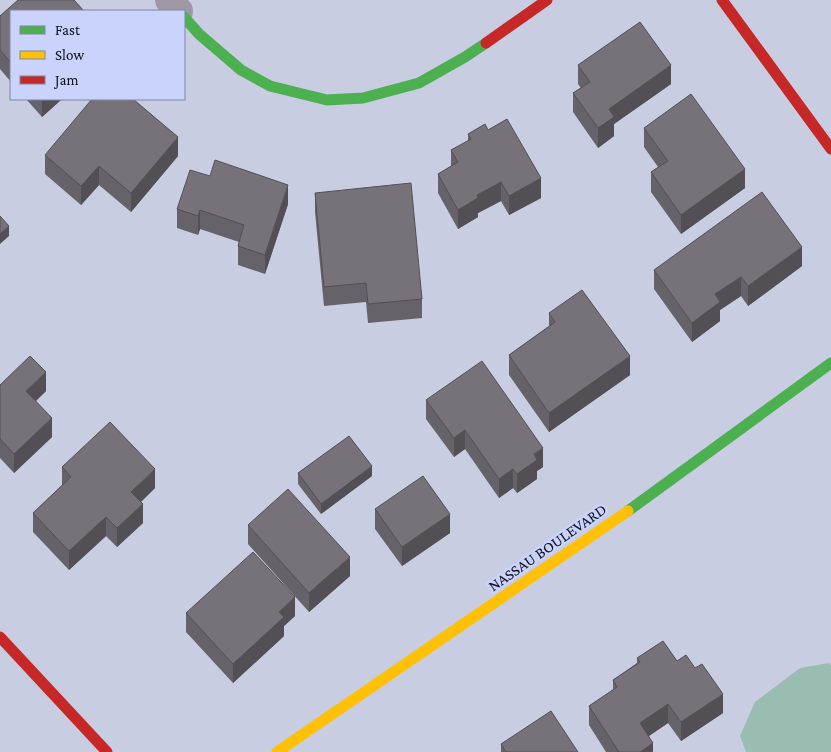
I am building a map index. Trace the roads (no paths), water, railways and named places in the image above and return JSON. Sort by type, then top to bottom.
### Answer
[{"type":"street","points":[[169,0],[178,10]]},
{"type":"street","points":[[185,18],[199,34],[241,70],[270,86],[326,100],[363,98],[418,84],[465,57],[547,0]]},
{"type":"street","points":[[722,0],[831,149]]},
{"type":"street","name":"NASSAU BOULEVARD","points":[[277,752],[624,514],[831,363]]},
{"type":"street","points":[[0,637],[106,752]]}]
